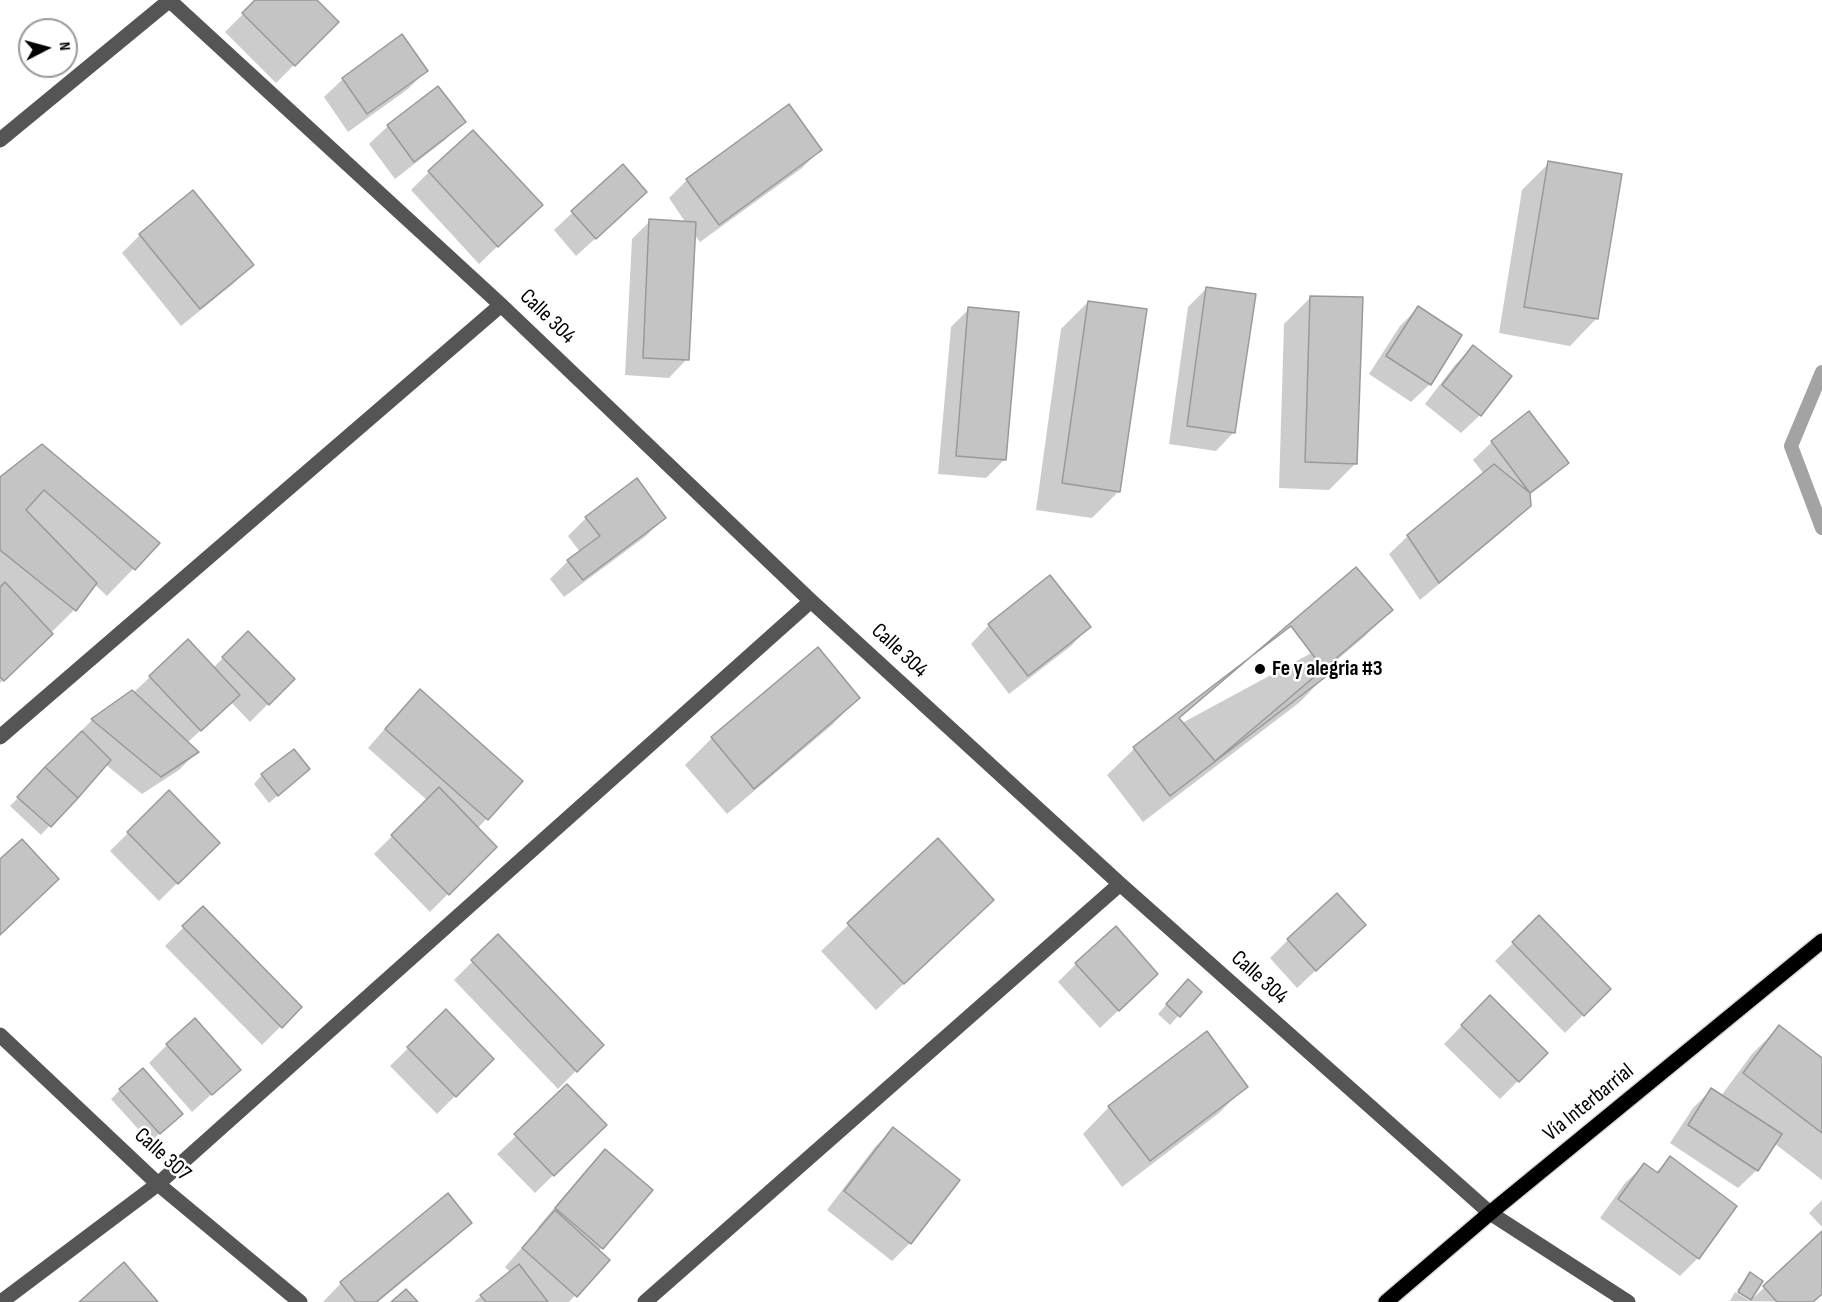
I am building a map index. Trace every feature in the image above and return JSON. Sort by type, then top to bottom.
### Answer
[{"type":"main road","name":"Vía Interbarrial","points":[[1386,1302],[1490,1213],[1822,941]]},
{"type":"street","points":[[0,140],[169,0]]},
{"type":"street","name":"Calle 304","points":[[169,0],[501,304],[811,600],[1120,884],[1490,1213],[1628,1302]]},
{"type":"street","points":[[0,737],[501,304]]},
{"type":"street","points":[[1,1302],[158,1184],[811,600]]},
{"type":"street","points":[[645,1302],[1120,884]]},
{"type":"street","name":"Calle 307","points":[[0,1035],[158,1184],[300,1302]]},
{"type":"building","points":[[255,0],[317,0],[339,22],[295,66],[242,13]]},
{"type":"building","points":[[402,34],[428,71],[367,114],[342,78]]},
{"type":"building","points":[[438,86],[466,122],[414,162],[387,125]]},
{"type":"building","points":[[789,104],[822,150],[719,225],[686,179]]},
{"type":"building","points":[[473,130],[543,205],[498,247],[428,171]]},
{"type":"building","points":[[1548,161],[1622,174],[1598,319],[1524,307]]},
{"type":"building","points":[[623,164],[647,192],[596,239],[571,211]]},
{"type":"building","points":[[193,190],[254,265],[200,309],[139,234]]},
{"type":"building","points":[[649,219],[696,222],[689,360],[643,358]]},
{"type":"building","points":[[1206,287],[1256,294],[1235,433],[1187,426]]},
{"type":"building","points":[[1310,296],[1363,297],[1357,464],[1305,462]]},
{"type":"building","points":[[1088,301],[1147,309],[1120,492],[1062,483]]},
{"type":"building","points":[[1418,306],[1462,335],[1431,385],[1386,356]]},
{"type":"building","points":[[968,307],[1019,312],[1006,460],[956,456]]},
{"type":"building","points":[[1473,345],[1512,376],[1481,416],[1442,385]]},
{"type":"building","points":[[1529,411],[1569,463],[1530,493],[1491,441]]},
{"type":"building","points":[[42,444],[160,543],[135,570],[44,490],[26,510],[97,583],[76,611],[0,550],[0,477]]},
{"type":"building","points":[[1494,464],[1530,493],[1531,506],[1439,583],[1407,535]]},
{"type":"building","points":[[637,478],[666,518],[583,580],[567,560],[600,536],[585,517]]},
{"type":"building","points":[[1356,567],[1393,610],[1215,761],[1179,718]]},
{"type":"building","points":[[1050,575],[1091,627],[1028,676],[988,624]]},
{"type":"building","points":[[5,582],[53,634],[4,681],[0,677],[0,587]]},
{"type":"building","points":[[1291,626],[1328,675],[1170,796],[1133,747]]},
{"type":"building","points":[[248,631],[295,679],[269,705],[222,657]]},
{"type":"building","points":[[188,639],[240,695],[201,731],[149,676]]},
{"type":"building","points":[[818,647],[860,698],[754,789],[711,737]]},
{"type":"building","points":[[420,689],[523,781],[488,820],[385,729]]},
{"type":"building","points":[[132,690],[199,752],[161,777],[91,719]]},
{"type":"building","points":[[82,731],[111,760],[78,798],[45,767]]},
{"type":"building","points":[[294,749],[310,769],[278,796],[261,774]]},
{"type":"building","points":[[45,767],[78,798],[51,827],[17,797]]},
{"type":"building","points":[[439,787],[497,847],[449,895],[391,835]]},
{"type":"building","points":[[169,790],[220,843],[178,884],[127,832]]},
{"type":"building","points":[[938,838],[994,900],[904,984],[847,923]]},
{"type":"building","points":[[22,839],[59,879],[0,935],[0,859]]},
{"type":"building","points":[[1337,893],[1366,925],[1316,971],[1287,939]]},
{"type":"building","points":[[203,906],[302,1007],[282,1028],[182,926]]},
{"type":"building","points":[[1539,915],[1611,989],[1584,1016],[1512,942]]},
{"type":"building","points":[[1116,926],[1158,974],[1119,1011],[1075,963]]},
{"type":"building","points":[[498,934],[604,1045],[577,1072],[471,960]]},
{"type":"building","points":[[1188,979],[1202,992],[1180,1017],[1166,1004]]},
{"type":"building","points":[[1490,995],[1548,1053],[1519,1082],[1461,1025]]},
{"type":"building","points":[[446,1009],[494,1059],[456,1097],[407,1047]]},
{"type":"building","points":[[195,1018],[241,1070],[212,1095],[166,1044]]},
{"type":"building","points":[[1779,1025],[1822,1058],[1822,1133],[1743,1073]]},
{"type":"building","points":[[1207,1031],[1248,1087],[1150,1161],[1108,1106]]},
{"type":"building","points":[[143,1068],[183,1114],[160,1134],[119,1089]]},
{"type":"building","points":[[567,1084],[607,1125],[554,1176],[514,1134]]},
{"type":"building","points":[[1711,1088],[1782,1134],[1758,1171],[1688,1125]]},
{"type":"building","points":[[893,1127],[960,1180],[911,1244],[844,1191]]},
{"type":"building","points":[[605,1149],[653,1190],[603,1249],[555,1208]]},
{"type":"building","points":[[1670,1156],[1737,1206],[1699,1259],[1618,1199],[1644,1163],[1658,1173]]},
{"type":"building","points":[[448,1193],[472,1223],[376,1302],[356,1302],[340,1282]]},
{"type":"building","points":[[555,1210],[610,1260],[577,1297],[522,1248]]},
{"type":"building","points":[[1822,1231],[1822,1294],[1813,1302],[1777,1302],[1763,1286]]},
{"type":"building","points":[[124,1262],[158,1302],[79,1302]]},
{"type":"building","points":[[519,1264],[548,1302],[486,1302],[480,1295]]},
{"type":"building","points":[[1750,1272],[1763,1281],[1751,1300],[1738,1292]]},
{"type":"building","points":[[406,1289],[418,1302],[391,1302]]},
{"type":"waterway","points":[[1822,372],[1791,446],[1822,528]]},
{"type":"place","name":"Fe y alegria #3","points":[[1260,669]]}]
